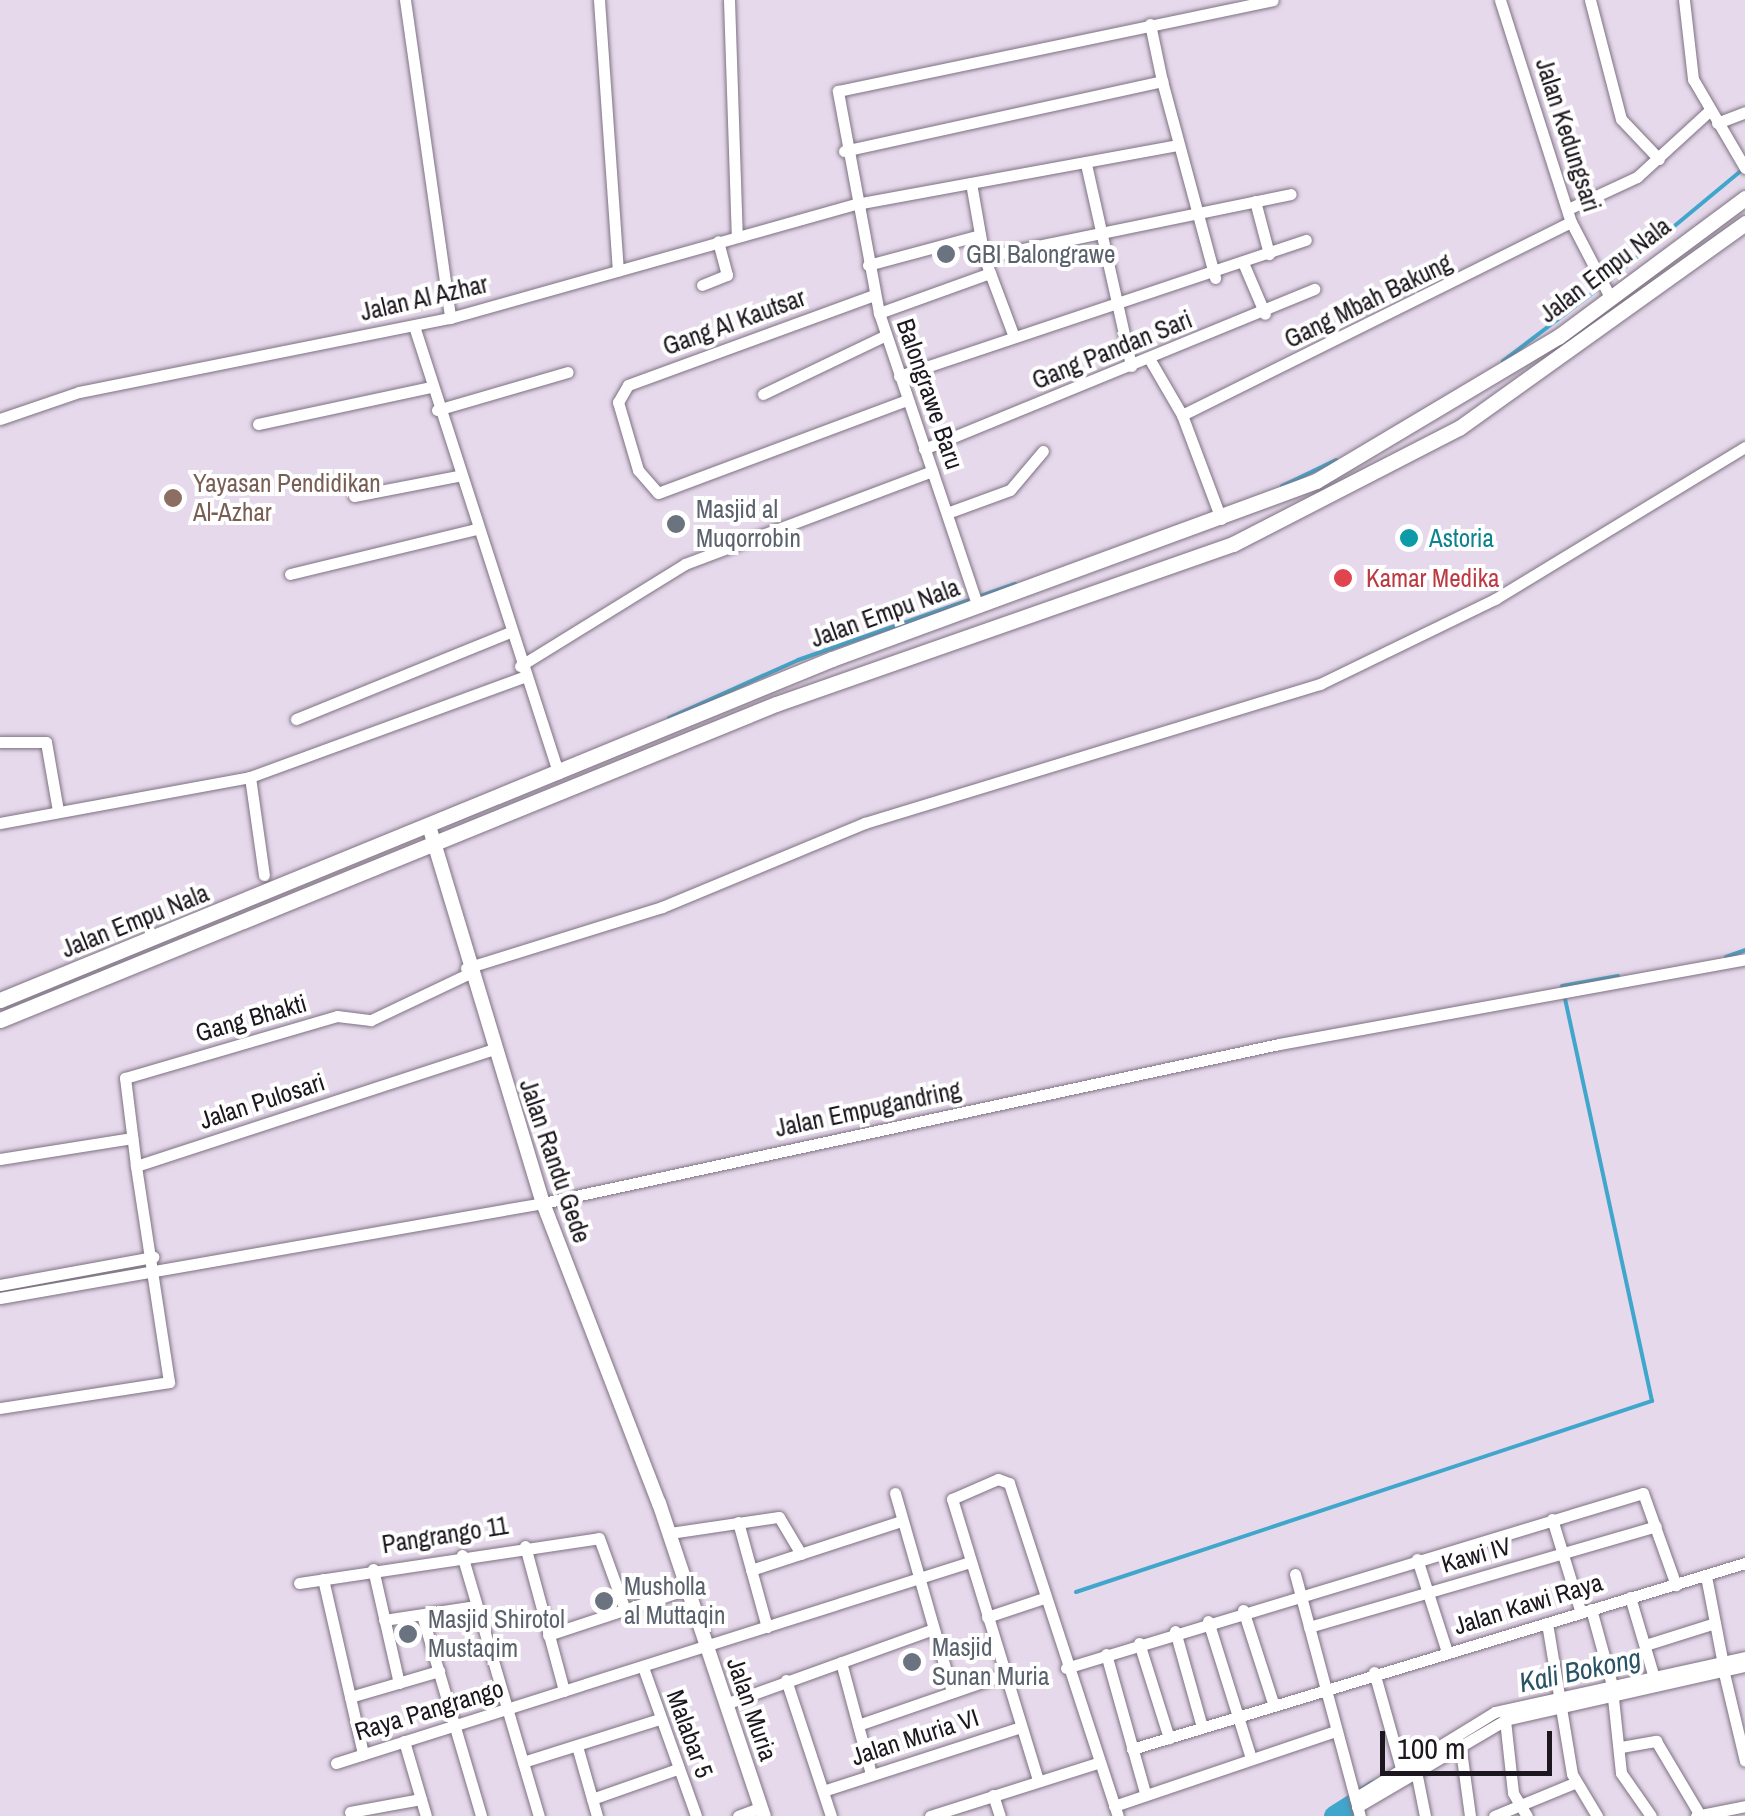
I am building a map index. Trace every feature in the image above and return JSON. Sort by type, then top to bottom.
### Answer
[{"type":"main road","name":"Jalan Empu Nala","points":[[0,1000],[84,971],[429,826],[556,768],[975,601],[1220,516],[1371,452],[1558,337],[1605,289],[1745,198]]},
{"type":"main road","name":"Jalan Empu Nala","points":[[0,1020],[90,988],[838,680],[1233,544],[1459,428],[1571,353],[1745,223]]},
{"type":"main road","points":[[1558,337],[1571,353]]},
{"type":"main road","points":[[84,971],[90,988]]},
{"type":"main road","points":[[55,981],[62,999]]},
{"type":"street","points":[[404,0],[450,318]]},
{"type":"street","points":[[599,0],[618,270]]},
{"type":"street","points":[[729,0],[738,236]]},
{"type":"street","points":[[1215,278],[1176,144],[1150,24],[1273,0]]},
{"type":"street","name":"Jalan Kedungsari","points":[[1500,0],[1570,216],[1605,289]]},
{"type":"street","points":[[1590,0],[1621,118],[1658,158]]},
{"type":"street","points":[[1684,0],[1691,72],[1744,165]]},
{"type":"street","name":"Balongrawe Baru","points":[[975,601],[879,313],[836,103],[844,86],[1150,24]]},
{"type":"street","points":[[844,151],[1162,81]]},
{"type":"street","name":"Gang Mbah Bakung","points":[[1182,415],[1570,216],[1658,158],[1710,110]]},
{"type":"street","points":[[1718,123],[1745,112]]},
{"type":"street","name":"Jalan Al Azhar","points":[[0,419],[79,392],[450,318],[856,204],[1086,164],[1176,144]]},
{"type":"street","points":[[1086,164],[1098,236],[1132,366]]},
{"type":"street","points":[[971,184],[984,257],[1014,334]]},
{"type":"street","points":[[984,257],[1291,194]]},
{"type":"street","points":[[1255,201],[1269,254]]},
{"type":"street","points":[[868,265],[980,234]]},
{"type":"street","points":[[899,376],[1014,334],[1215,278],[1306,240]]},
{"type":"street","points":[[702,285],[728,274],[718,241]]},
{"type":"street","points":[[1244,265],[1265,314]]},
{"type":"street","points":[[879,313],[990,273]]},
{"type":"street","name":"Gang Pandan Sari","points":[[924,449],[1265,314],[1315,289]]},
{"type":"street","name":"Gang Al Kautsar","points":[[874,295],[636,381],[618,402],[639,474],[658,493],[907,400]]},
{"type":"street","points":[[414,326],[458,476],[556,768]]},
{"type":"street","points":[[762,394],[886,335]]},
{"type":"street","points":[[1150,360],[1182,415],[1220,516]]},
{"type":"street","points":[[437,410],[568,372]]},
{"type":"street","points":[[258,424],[430,388]]},
{"type":"street","points":[[467,971],[662,907],[865,823],[1320,684],[1495,599],[1745,447]]},
{"type":"street","points":[[947,513],[1010,490],[1043,451]]},
{"type":"street","points":[[0,824],[250,776],[522,671],[684,564],[932,471]]},
{"type":"street","points":[[354,496],[458,476]]},
{"type":"street","points":[[290,574],[476,529]]},
{"type":"street","points":[[296,719],[510,632]]},
{"type":"street","points":[[0,742],[46,742],[58,810]]},
{"type":"street","points":[[250,776],[264,875]]},
{"type":"street","name":"Jalan Randu Gede","points":[[429,826],[467,971],[541,1197],[660,1504]]},
{"type":"street","name":"Jalan Empugandring","points":[[49,1282],[541,1197],[1279,1044],[1745,958]]},
{"type":"street","name":"Gang Bhakti","points":[[136,1166],[127,1077],[337,1016],[370,1020],[467,971]]},
{"type":"street","name":"Jalan Pulosari","points":[[136,1166],[493,1049]]},
{"type":"street","points":[[0,1159],[132,1138]]},
{"type":"street","points":[[0,1408],[169,1382],[154,1262],[136,1166]]},
{"type":"street","points":[[0,1285],[49,1282]]},
{"type":"street","points":[[0,1298],[49,1282]]},
{"type":"street","points":[[1038,1780],[952,1494],[1006,1480],[1116,1811],[1145,1793],[1336,1732]]},
{"type":"street","points":[[894,1493],[952,1692]]},
{"type":"street","points":[[1066,1668],[1243,1610],[1646,1493],[1676,1585]]},
{"type":"street","name":"Jalan Muria","points":[[660,1504],[763,1812]]},
{"type":"street","points":[[670,1533],[780,1517],[801,1554]]},
{"type":"street","points":[[1552,1518],[1613,1694],[1621,1772],[1651,1816]]},
{"type":"street","points":[[751,1570],[901,1521]]},
{"type":"street","points":[[738,1522],[767,1627]]},
{"type":"street","name":"Kawi IV","points":[[1308,1627],[1656,1526]]},
{"type":"street","name":"Pangrango 11","points":[[299,1583],[462,1555],[598,1538],[625,1610]]},
{"type":"street","points":[[524,1546],[564,1691]]},
{"type":"street","points":[[462,1555],[539,1816]]},
{"type":"street","points":[[1418,1559],[1447,1652]]},
{"type":"street","name":"Raya Pangrango","points":[[336,1763],[970,1562]]},
{"type":"street","name":"Jalan Kawi Raya","points":[[1132,1749],[1374,1672],[1745,1562]]},
{"type":"street","points":[[372,1569],[399,1683]]},
{"type":"street","points":[[1294,1574],[1357,1805]]},
{"type":"street","points":[[1706,1576],[1745,1761]]},
{"type":"street","points":[[323,1579],[363,1754]]},
{"type":"street","points":[[548,1635],[687,1590]]},
{"type":"street","points":[[1630,1597],[1655,1680]]},
{"type":"street","points":[[987,1617],[1044,1598]]},
{"type":"street","points":[[384,1620],[476,1606]]},
{"type":"street","points":[[1243,1610],[1273,1703]]},
{"type":"street","points":[[422,1614],[481,1816]]},
{"type":"street","points":[[1208,1621],[1251,1758]]},
{"type":"street","points":[[1547,1623],[1565,1703],[1574,1783],[1597,1816]]},
{"type":"street","points":[[1645,1644],[1715,1623]]},
{"type":"street","points":[[728,1703],[933,1629]]},
{"type":"street","points":[[1175,1631],[1202,1727]]},
{"type":"street","points":[[1139,1643],[1170,1738]]},
{"type":"street","points":[[1106,1654],[1145,1793]]},
{"type":"street","points":[[1357,1805],[1402,1768],[1489,1715],[1613,1694],[1723,1668],[1745,1656]]},
{"type":"street","points":[[840,1662],[871,1774]]},
{"type":"street","points":[[1613,1694],[1655,1680],[1745,1666]]},
{"type":"street","name":"Malabar 5","points":[[643,1667],[696,1816]]},
{"type":"street","points":[[350,1697],[438,1672]]},
{"type":"street","points":[[1374,1672],[1402,1768]]},
{"type":"street","points":[[858,1724],[1005,1674]]},
{"type":"street","points":[[786,1680],[832,1816]]},
{"type":"street","points":[[1357,1805],[1505,1720],[1565,1703]]},
{"type":"street","points":[[523,1762],[659,1720]]},
{"type":"street","points":[[1505,1720],[1516,1800],[1527,1816]]},
{"type":"street","name":"Jalan Muria VI","points":[[823,1790],[1021,1727]]},
{"type":"street","points":[[404,1742],[426,1816]]},
{"type":"street","points":[[1621,1747],[1656,1742],[1698,1816],[1745,1806]]},
{"type":"street","points":[[1460,1743],[1470,1816]]},
{"type":"street","points":[[577,1746],[597,1816]]},
{"type":"street","points":[[937,1815],[1100,1762]]},
{"type":"street","points":[[592,1799],[676,1768]]},
{"type":"street","points":[[1416,1771],[1425,1816]]},
{"type":"street","points":[[1494,1816],[1516,1800],[1574,1783]]},
{"type":"street","points":[[993,1795],[1000,1816]]},
{"type":"street","points":[[350,1812],[385,1811],[421,1799]]},
{"type":"street","points":[[738,1816],[763,1812]]},
{"type":"waterway","points":[[1607,282],[1742,170]]},
{"type":"waterway","points":[[1503,361],[1599,288]]},
{"type":"waterway","points":[[1282,486],[1336,460]]},
{"type":"waterway","points":[[669,718],[798,660],[1015,584]]},
{"type":"waterway","points":[[1726,957],[1745,950]]},
{"type":"waterway","points":[[1562,986],[1618,976]]},
{"type":"waterway","points":[[1076,1592],[1652,1401],[1565,997]]},
{"type":"waterway","name":"Kali Bokong","points":[[1334,1816],[1375,1790]]},
{"type":"place","name":"GBI Balongrawe","points":[[946,254]]},
{"type":"place","name":"Yayasan Pendidikan Al-Azhar","points":[[173,498]]},
{"type":"place","name":"Masjid al Muqorrobin","points":[[676,524]]},
{"type":"place","name":"Astoria","points":[[1409,538]]},
{"type":"place","name":"Kamar Medika","points":[[1343,578]]},
{"type":"place","name":"Musholla al Muttaqin","points":[[604,1601]]},
{"type":"place","name":"Masjid Shirotol Mustaqim","points":[[408,1634]]},
{"type":"place","name":"Masjid Sunan Muria","points":[[912,1662]]}]
